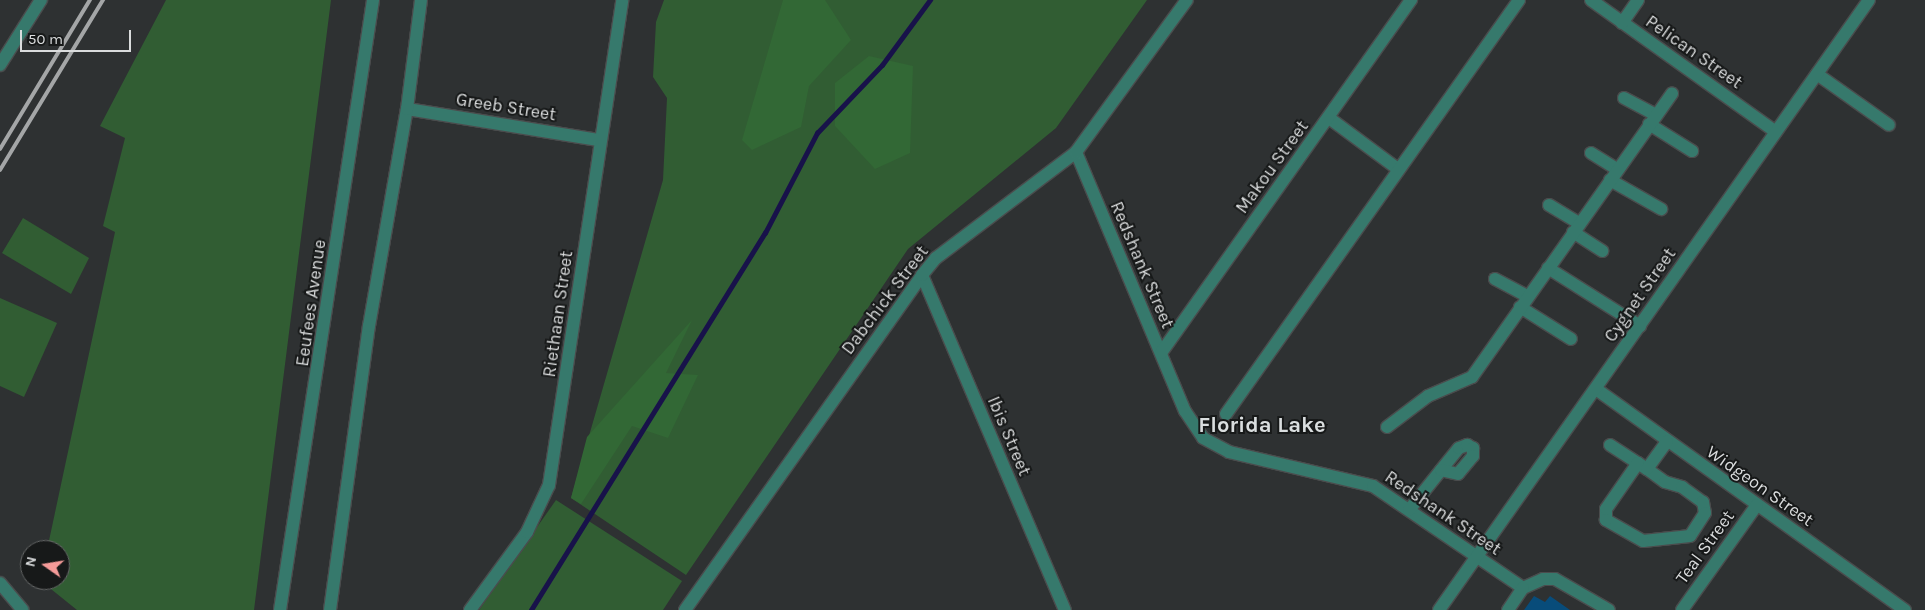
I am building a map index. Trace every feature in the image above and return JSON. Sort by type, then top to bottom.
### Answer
[{"type":"street","points":[[0,65],[41,0]]},
{"type":"street","name":"Eeufees Avenue","points":[[280,610],[373,0]]},
{"type":"street","points":[[330,610],[370,326],[407,109],[421,0]]},
{"type":"street","name":"Riethaan Street","points":[[470,610],[527,532],[549,484],[558,439],[599,140],[622,0]]},
{"type":"street","name":"Dabchick Street","points":[[685,610],[922,275],[936,258],[1076,152],[1187,0]]},
{"type":"street","name":"Makou Street","points":[[1161,354],[1411,0]]},
{"type":"street","points":[[1226,414],[1519,0]]},
{"type":"street","name":"Pelican Street","points":[[1591,0],[1776,132]]},
{"type":"street","points":[[1622,23],[1638,0]]},
{"type":"street","name":"Cygnet Street","points":[[1439,610],[1869,0]]},
{"type":"street","points":[[1817,74],[1889,125]]},
{"type":"street","points":[[1387,426],[1428,396],[1472,377],[1617,168],[1672,93]]},
{"type":"street","points":[[1624,98],[1692,151]]},
{"type":"street","name":"Greeb Street","points":[[407,109],[599,140]]},
{"type":"street","points":[[1328,118],[1398,169]]},
{"type":"street","name":"Redshank Street","points":[[1076,152],[1185,410],[1203,438],[1229,452],[1363,483],[1409,510],[1523,588]]},
{"type":"street","points":[[1591,153],[1617,168]]},
{"type":"street","points":[[1610,180],[1661,209]]},
{"type":"street","points":[[1549,205],[1602,250]]},
{"type":"street","points":[[1548,268],[1640,326]]},
{"type":"street","name":"Ibis Street","points":[[922,275],[1066,610]]},
{"type":"street","points":[[1495,279],[1527,296]]},
{"type":"street","points":[[1520,307],[1571,338]]},
{"type":"street","name":"Widgeon Street","points":[[1596,389],[1905,610]]},
{"type":"street","points":[[1610,445],[1643,466],[1665,482],[1682,487],[1706,506],[1706,513],[1690,536],[1643,540],[1606,520],[1606,509],[1643,466],[1667,441]]},
{"type":"street","points":[[1409,510],[1441,470]]},
{"type":"street","name":"Teal Street","points":[[1682,610],[1757,505]]},
{"type":"street","points":[[1508,610],[1523,588],[1543,578],[1555,579],[1609,610]]},
{"type":"street","points":[[0,582],[19,608]]},
{"type":"green space","points":[[166,0],[331,0],[254,610],[77,610],[52,590],[70,590],[70,540],[49,540],[115,232],[103,226],[125,138],[100,126]]},
{"type":"green space","points":[[664,0],[1147,0],[1056,128],[908,249],[686,575],[571,498],[663,180],[667,98],[653,77],[656,22]]},
{"type":"green space","points":[[783,0],[825,0],[851,40],[809,86],[801,127],[752,150],[742,140]]},
{"type":"green space","points":[[869,56],[913,66],[910,153],[875,169],[835,126],[835,83]]},
{"type":"green space","points":[[23,218],[89,258],[71,294],[2,253]]},
{"type":"green space","points":[[0,298],[57,323],[24,397],[0,386]]},
{"type":"green space","points":[[692,320],[666,373],[698,375],[668,438],[632,426],[581,504],[571,498],[587,437]]},
{"type":"green space","points":[[556,500],[682,581],[663,610],[479,610]]},
{"type":"building","points":[[1534,596],[1545,602],[1550,596],[1570,610],[1524,610]]},
{"type":"waterway","points":[[531,610],[765,233],[817,133],[882,65],[930,0]]},
{"type":"railway","points":[[0,149],[90,0]]},
{"type":"railway","points":[[0,170],[103,0]]},
{"type":"district","name":"Florida Lake","points":[[1262,426]]}]
